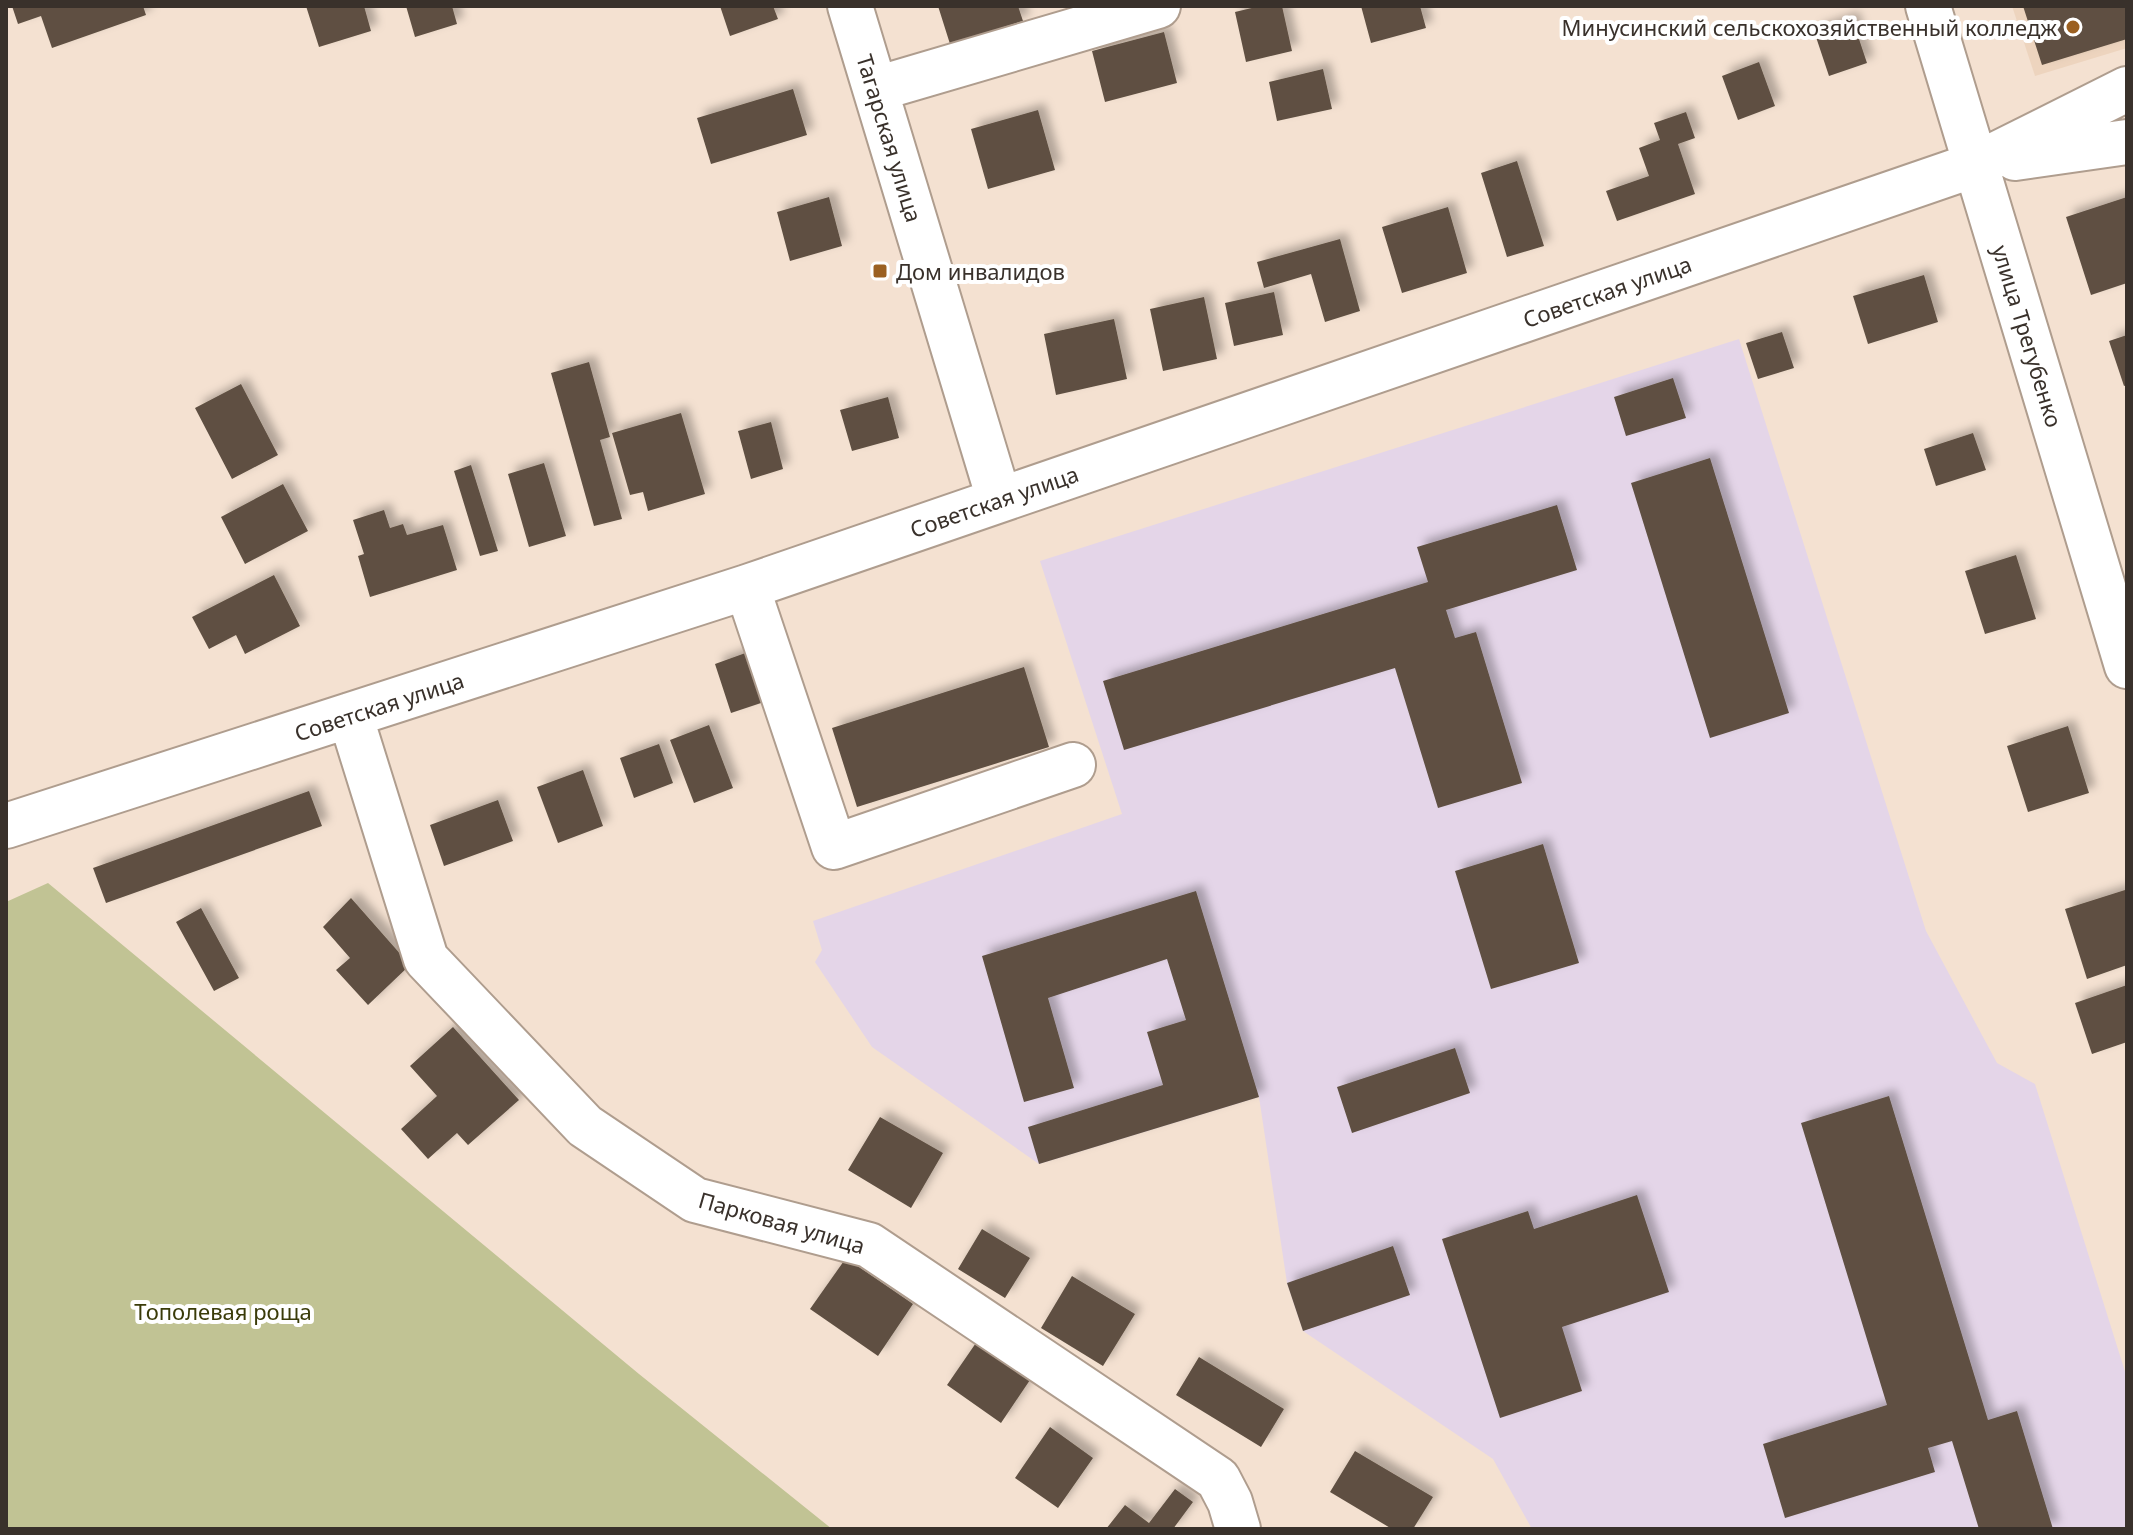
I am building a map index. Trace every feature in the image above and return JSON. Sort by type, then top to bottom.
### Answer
[{"type":"street","name":"Тагарская улица","points":[[850,6],[999,499]]},
{"type":"street","points":[[876,89],[1158,6]]},
{"type":"street","name":"улица Трегубенко","points":[[1928,6],[2127,666]]},
{"type":"street","name":"Советская улица","points":[[6,826],[747,587],[1977,164],[2127,89]]},
{"type":"street","name":"Советская улица","points":[[1977,164],[2127,142]]},
{"type":"street","points":[[747,587],[834,847],[1073,765]]},
{"type":"street","name":"Парковая улица","points":[[350,715],[426,959],[585,1126],[695,1200],[869,1245],[1218,1479],[1230,1502],[1238,1529]]},
{"type":"shaded area","name":"Минусинский сельскохозяйственный колледж","points":[[2012,6],[2127,6],[2127,48],[2035,76]]},
{"type":"shaded area","points":[[1739,339],[1926,931],[1997,1063],[2035,1084],[2127,1378],[2127,1529],[1532,1529],[1493,1459],[1303,1331],[1287,1283],[1259,1097],[1039,1164],[872,1047],[815,962],[822,950],[813,921],[1122,814],[1040,561]]},
{"type":"green space","name":"Тополевая роща","points":[[48,883],[639,1374],[832,1529],[6,1529],[6,902]]},
{"type":"building","points":[[12,6],[143,6],[146,15],[52,48],[41,16],[18,24]]},
{"type":"building","points":[[306,6],[364,6],[371,31],[319,47]]},
{"type":"building","points":[[406,6],[452,6],[457,24],[415,37]]},
{"type":"building","points":[[720,6],[773,6],[778,19],[730,36]]},
{"type":"building","points":[[938,6],[1018,6],[1023,21],[950,44]]},
{"type":"building","points":[[1260,6],[1282,6],[1292,51],[1246,62],[1235,12]]},
{"type":"building","points":[[1361,6],[1420,6],[1426,28],[1371,43]]},
{"type":"building","name":"Минусинский сельскохозяйственный колледж","points":[[2023,6],[2127,6],[2127,39],[2042,65]]},
{"type":"building","points":[[1852,18],[1867,63],[1829,76],[1814,31]]},
{"type":"building","points":[[1164,32],[1177,83],[1105,102],[1092,51]]},
{"type":"building","points":[[1759,62],[1775,106],[1738,120],[1722,76]]},
{"type":"building","points":[[1323,69],[1332,109],[1277,121],[1269,82]]},
{"type":"building","points":[[793,89],[807,135],[711,164],[697,118]]},
{"type":"building","points":[[1038,110],[1055,170],[988,189],[971,129]]},
{"type":"building","points":[[1686,112],[1695,138],[1678,144],[1695,194],[1617,221],[1606,191],[1649,176],[1639,148],[1660,140],[1654,123]]},
{"type":"building","points":[[1517,161],[1544,246],[1507,257],[1481,173]]},
{"type":"building","points":[[829,197],[842,246],[790,261],[777,212]]},
{"type":"building","points":[[2127,197],[2127,283],[2091,295],[2066,217]]},
{"type":"building","points":[[1448,207],[1467,273],[1402,293],[1382,227]]},
{"type":"building","points":[[1340,239],[1360,311],[1325,322],[1311,274],[1264,288],[1257,262]]},
{"type":"building","points":[[1924,275],[1938,322],[1868,344],[1853,296]]},
{"type":"building","points":[[1274,292],[1283,335],[1234,346],[1225,303]]},
{"type":"building","points":[[1204,297],[1217,359],[1163,371],[1150,309]]},
{"type":"building","points":[[1114,319],[1127,379],[1056,395],[1044,334]]},
{"type":"building","points":[[1782,332],[1794,368],[1758,379],[1746,343]]},
{"type":"building","points":[[2127,335],[2127,385],[2124,386],[2109,341]]},
{"type":"building","points":[[589,362],[610,437],[600,440],[622,519],[594,526],[551,373]]},
{"type":"building","points":[[1673,378],[1686,418],[1626,436],[1614,397]]},
{"type":"building","points":[[241,384],[278,455],[232,479],[195,408]]},
{"type":"building","points":[[888,397],[899,438],[852,451],[840,410]]},
{"type":"building","points":[[681,413],[705,494],[648,511],[643,492],[630,495],[612,433]]},
{"type":"building","points":[[771,422],[783,469],[751,479],[738,431]]},
{"type":"building","points":[[1973,433],[1986,470],[1936,486],[1924,449]]},
{"type":"building","points":[[1710,458],[1789,713],[1710,738],[1631,483]]},
{"type":"building","points":[[544,463],[566,536],[529,547],[508,474]]},
{"type":"building","points":[[471,465],[498,551],[480,556],[454,471]]},
{"type":"building","points":[[283,484],[308,531],[245,564],[221,517]]},
{"type":"building","points":[[1557,505],[1577,570],[1446,610],[1455,638],[1476,632],[1522,783],[1438,808],[1395,668],[1124,750],[1103,681],[1428,582],[1417,547]]},
{"type":"building","points":[[384,510],[390,528],[403,524],[407,535],[443,525],[457,570],[370,597],[358,556],[364,554],[353,520]]},
{"type":"building","points":[[2016,555],[2036,619],[1985,634],[1965,571]]},
{"type":"building","points":[[274,575],[300,626],[245,654],[236,635],[209,649],[192,617]]},
{"type":"building","points":[[762,647],[779,697],[731,713],[715,664]]},
{"type":"building","points":[[1024,667],[1049,747],[857,807],[832,728]]},
{"type":"building","points":[[709,725],[733,788],[694,803],[670,740]]},
{"type":"building","points":[[2068,726],[2089,793],[2028,812],[2007,746]]},
{"type":"building","points":[[659,744],[673,783],[634,798],[620,758]]},
{"type":"building","points":[[583,770],[603,826],[558,843],[537,787]]},
{"type":"building","points":[[309,791],[322,826],[106,903],[93,868]]},
{"type":"building","points":[[498,800],[513,841],[444,866],[430,825]]},
{"type":"building","points":[[1543,844],[1579,963],[1491,989],[1455,871]]},
{"type":"building","points":[[2125,890],[2127,965],[2087,979],[2065,909]]},
{"type":"building","points":[[1196,891],[1259,1097],[1039,1164],[1028,1127],[1163,1085],[1147,1032],[1186,1020],[1167,959],[1048,998],[1074,1088],[1024,1102],[982,956]]},
{"type":"building","points":[[351,898],[410,965],[368,1005],[336,970],[350,958],[323,927]]},
{"type":"building","points":[[201,908],[239,978],[214,991],[176,922]]},
{"type":"building","points":[[2127,985],[2127,1042],[2092,1054],[2075,1003]]},
{"type":"building","points":[[453,1027],[519,1100],[468,1145],[457,1133],[428,1159],[401,1129],[437,1096],[410,1066]]},
{"type":"building","points":[[1455,1048],[1470,1093],[1352,1133],[1337,1087]]},
{"type":"building","points":[[1889,1096],[1988,1420],[2017,1411],[2053,1529],[1979,1529],[1952,1441],[1928,1448],[1935,1472],[1785,1518],[1763,1444],[1887,1405],[1801,1123]]},
{"type":"building","points":[[880,1117],[943,1153],[911,1208],[848,1170]]},
{"type":"building","points":[[1637,1195],[1669,1292],[1562,1327],[1582,1391],[1500,1418],[1442,1239],[1528,1211],[1534,1229]]},
{"type":"building","points":[[982,1229],[1030,1258],[1005,1298],[958,1269]]},
{"type":"building","points":[[1393,1246],[1410,1295],[1303,1331],[1287,1283]]},
{"type":"building","points":[[846,1258],[913,1304],[878,1356],[810,1309]]},
{"type":"building","points":[[1072,1276],[1135,1314],[1103,1366],[1041,1328]]},
{"type":"building","points":[[978,1340],[1032,1377],[1001,1423],[947,1385]]},
{"type":"building","points":[[1199,1357],[1284,1409],[1261,1447],[1176,1395]]},
{"type":"building","points":[[1050,1427],[1093,1458],[1058,1508],[1015,1478]]},
{"type":"building","points":[[1355,1451],[1433,1497],[1413,1529],[1392,1529],[1330,1492]]},
{"type":"building","points":[[1175,1489],[1193,1502],[1173,1529],[1106,1529],[1125,1505],[1149,1523]]},
{"type":"place","name":"Минусинский сельскохозяйственный колледж","points":[[2073,27]]},
{"type":"place","name":"Дом инвалидов","points":[[880,271]]}]
